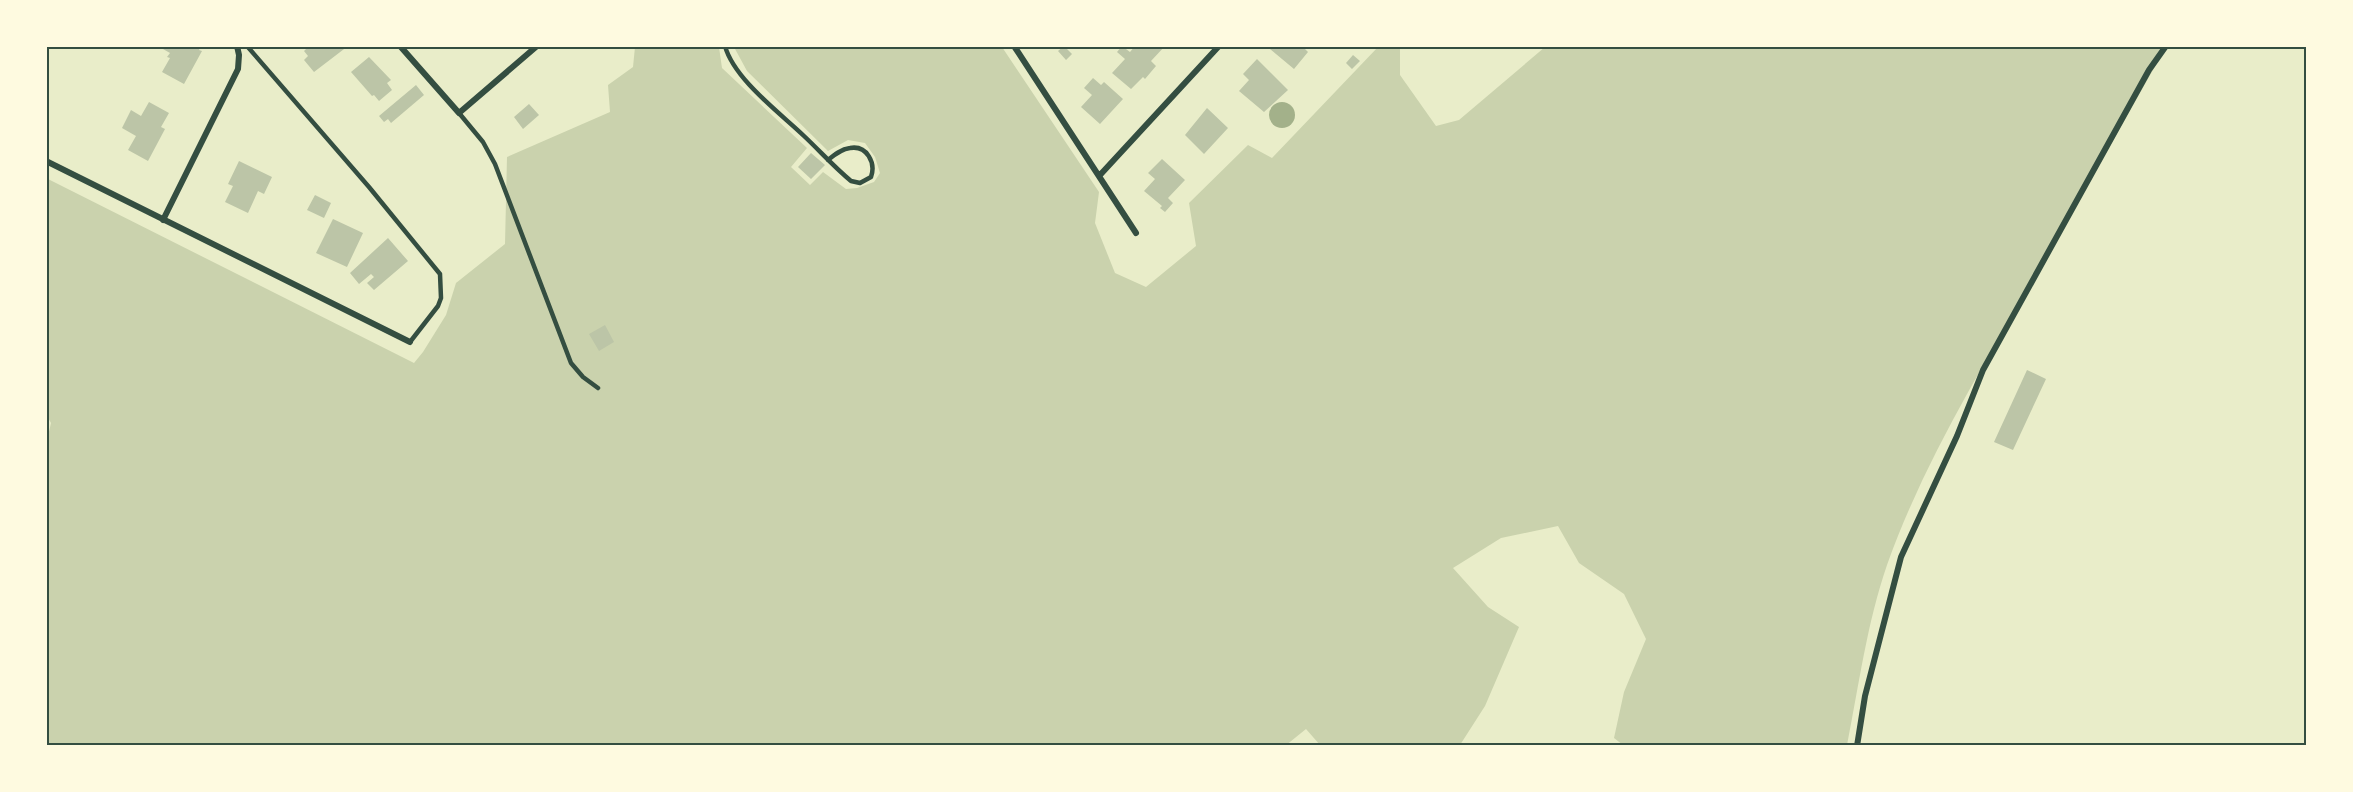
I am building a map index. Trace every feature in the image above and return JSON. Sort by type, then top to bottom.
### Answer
[{"type":"street","points":[[163,220],[238,69],[237,46]]},
{"type":"street","points":[[400,46],[459,113],[537,46]]},
{"type":"street","points":[[1014,46],[1136,233]]},
{"type":"street","points":[[1100,175],[1219,46]]},
{"type":"street","points":[[1857,746],[1865,696],[1901,557],[1957,436],[1983,370],[2150,70],[2166,46]]},
{"type":"street","points":[[46,160],[410,342]]},
{"type":"lane","points":[[247,46],[440,274],[441,298],[438,306],[410,342]]},
{"type":"lane","points":[[725,46],[727,55],[760,95],[850,182],[860,183],[871,177],[874,169],[872,159],[864,151],[856,148],[842,150],[828,159]]},
{"type":"lane","points":[[459,113],[483,142],[495,164],[571,363],[583,377],[598,388]]},
{"type":"shaded area","points":[[635,47],[719,47],[722,68],[807,148],[791,167],[810,185],[823,172],[846,189],[874,182],[880,173],[875,157],[865,143],[848,140],[828,151],[747,71],[734,47],[1002,47],[1099,192],[1095,223],[1115,273],[1146,287],[1196,246],[1189,203],[1248,145],[1272,158],[1378,47],[1400,47],[1400,75],[1436,126],[1459,120],[1545,47],[2166,47],[1973,383],[1935,454],[1901,527],[1880,587],[1847,745],[1623,745],[1614,738],[1624,692],[1646,639],[1624,594],[1579,563],[1558,526],[1501,538],[1453,568],[1488,607],[1519,627],[1485,706],[1460,745],[1320,745],[1306,729],[1285,746],[47,745],[46,445],[51,423],[46,414],[46,178],[414,363],[446,315],[456,283],[505,244],[507,157],[610,112],[608,85],[633,67]]},
{"type":"shaded area","points":[[1282,102],[1291,106],[1295,115],[1291,124],[1282,128],[1273,124],[1269,115],[1273,106]]},
{"type":"building","points":[[165,46],[201,46],[199,50],[202,51],[184,84],[162,72],[170,58],[167,57],[170,53],[163,49]]},
{"type":"building","points":[[309,46],[348,46],[314,72],[304,60],[308,56],[304,51]]},
{"type":"building","points":[[1064,46],[1072,54],[1066,60],[1058,51]]},
{"type":"building","points":[[1122,46],[1130,52],[1135,46],[1165,46],[1151,61],[1156,66],[1145,79],[1143,77],[1131,89],[1112,73],[1125,59],[1117,52]]},
{"type":"building","points":[[1272,46],[1306,46],[1304,48],[1308,52],[1294,69],[1270,49]]},
{"type":"building","points":[[1353,55],[1360,61],[1352,69],[1346,63]]},
{"type":"building","points":[[369,57],[391,80],[387,83],[392,90],[379,101],[351,72]]},
{"type":"building","points":[[1257,59],[1288,90],[1264,112],[1239,91],[1249,80],[1243,74]]},
{"type":"building","points":[[1093,78],[1101,85],[1104,82],[1123,99],[1100,124],[1081,107],[1092,95],[1084,88]]},
{"type":"building","points":[[416,85],[424,95],[391,123],[388,119],[384,122],[379,116]]},
{"type":"building","points":[[149,102],[169,113],[161,127],[165,129],[148,161],[128,150],[136,136],[122,128],[131,110],[141,116]]},
{"type":"building","points":[[529,104],[539,115],[523,129],[514,117]]},
{"type":"building","points":[[1207,108],[1228,128],[1204,154],[1185,135]]},
{"type":"building","points":[[811,153],[825,165],[811,179],[798,167]]},
{"type":"building","points":[[1162,159],[1185,180],[1168,198],[1173,203],[1165,212],[1160,208],[1162,206],[1144,191],[1155,179],[1148,173]]},
{"type":"building","points":[[239,161],[272,177],[264,194],[258,191],[248,213],[225,202],[233,186],[228,184]]},
{"type":"building","points":[[315,195],[331,203],[324,218],[307,210]]},
{"type":"building","points":[[333,219],[363,233],[347,267],[316,253]]},
{"type":"building","points":[[388,238],[408,261],[374,290],[367,283],[374,277],[371,274],[359,284],[350,273]]},
{"type":"building","points":[[605,325],[614,342],[599,351],[589,334]]},
{"type":"building","points":[[2027,370],[2046,379],[2013,450],[1994,442]]}]
